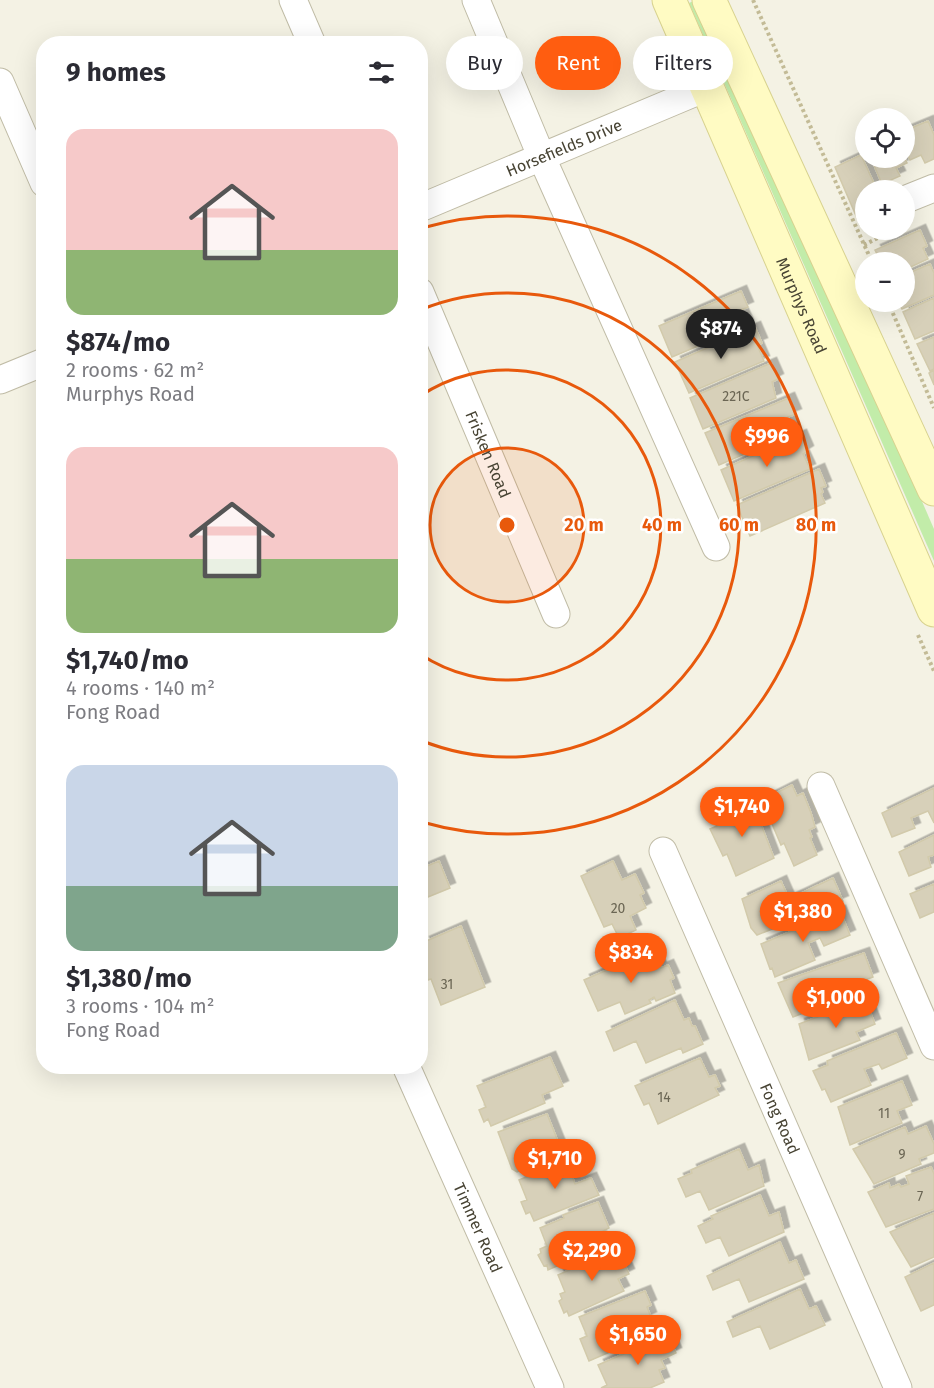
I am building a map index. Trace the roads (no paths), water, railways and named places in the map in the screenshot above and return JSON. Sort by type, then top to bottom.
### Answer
[{"type":"main road","name":"Murphys Road","points":[[669,0],[685,36]]},
{"type":"main road","points":[[709,0],[934,489]]},
{"type":"main road","name":"Murphys Road","points":[[709,90],[926,622]]},
{"type":"street","points":[[293,0],[309,36]]},
{"type":"street","points":[[476,0],[542,158],[716,547]]},
{"type":"street","points":[[0,82],[36,165]]},
{"type":"street","name":"Horsefields Drive","points":[[428,205],[701,90]]},
{"type":"street","points":[[915,196],[934,188]]},
{"type":"street","name":"Frisken Road","points":[[428,311],[556,614]]},
{"type":"street","points":[[0,380],[36,365]]},
{"type":"street","points":[[821,786],[934,1046]]},
{"type":"street","name":"Fong Road","points":[[663,851],[898,1388]]},
{"type":"street","name":"Timmer Road","points":[[410,1074],[550,1388]]}]
